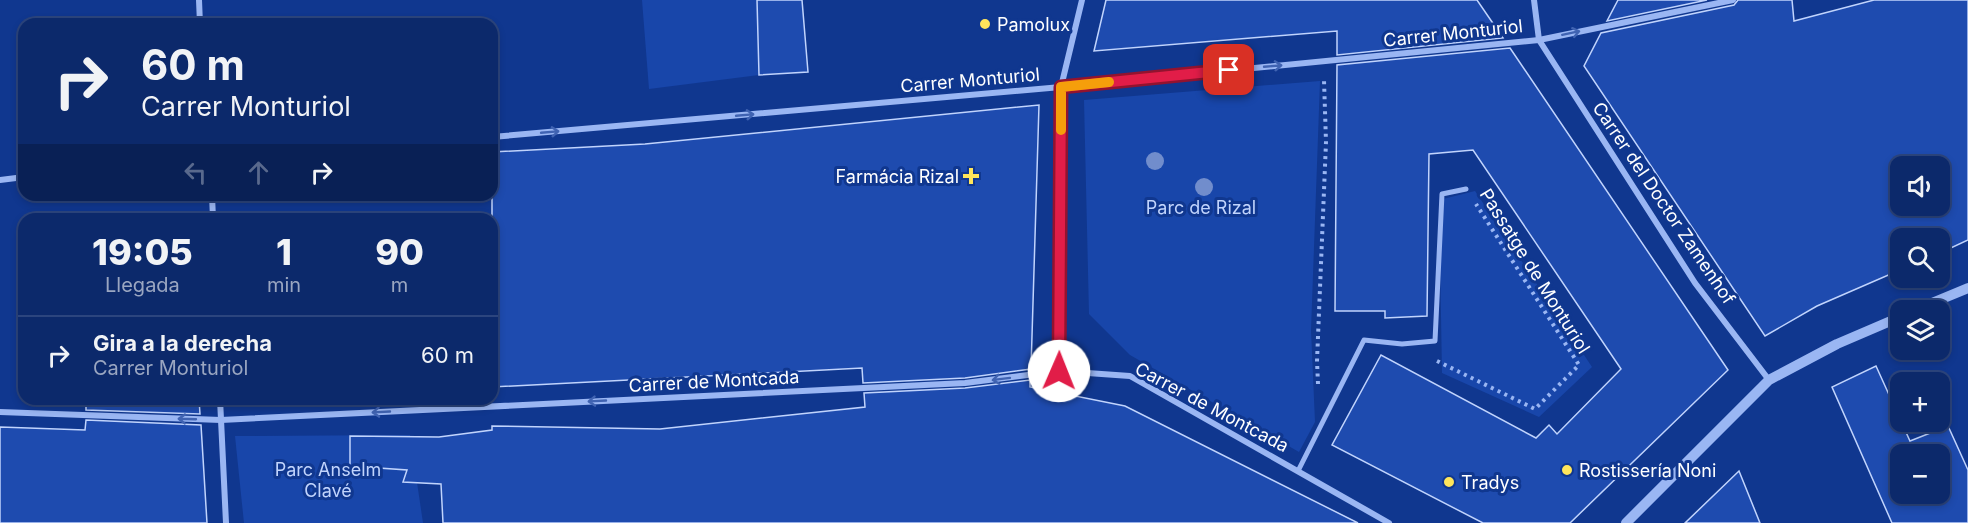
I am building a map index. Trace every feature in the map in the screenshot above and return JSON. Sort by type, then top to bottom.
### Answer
[{"type":"street","points":[[199,0],[200,18]]},
{"type":"street","points":[[1059,371],[1061,87],[1082,0]]},
{"type":"street","points":[[1534,0],[1539,40]]},
{"type":"street","name":"Carrer Monturiol","points":[[498,135],[1061,87],[1539,40],[1733,0]]},
{"type":"street","name":"Carrer del Doctor Zamenhof","points":[[1539,40],[1695,283],[1769,380]]},
{"type":"street","points":[[0,180],[18,178]]},
{"type":"street","name":"Passatge de Monturiol","points":[[1320,427],[1364,340],[1402,344],[1435,341],[1442,194],[1466,189]]},
{"type":"street","points":[[1939,300],[1968,288]]},
{"type":"street","points":[[1626,523],[1769,380],[1837,344],[1890,321]]},
{"type":"street","name":"Carrer de Montcada","points":[[0,411],[221,420],[966,383],[1059,371],[1130,376],[1389,523]]},
{"type":"street","points":[[220,405],[226,523]]},
{"type":"street","points":[[1298,471],[1320,427]]},
{"type":"path","points":[[1320,427],[1317,361],[1326,142],[1324,62]]},
{"type":"path","name":"Passatge de Monturiol","points":[[1402,344],[1535,409],[1579,365],[1466,189]]},
{"type":"green space","points":[[642,0],[757,0],[759,75],[649,89]]},
{"type":"green space","name":"Parc de Rizal","points":[[1320,81],[1311,330],[1315,422],[1299,452],[1130,355],[1089,314],[1084,100]]},
{"type":"green space","points":[[1475,191],[1592,367],[1539,417],[1442,373],[1439,200]]},
{"type":"green space","name":"Parc Anselm Clavé","points":[[410,435],[423,523],[244,523],[235,436]]},
{"type":"building","points":[[757,0],[802,0],[808,72],[759,75]]},
{"type":"building","points":[[1106,0],[1477,0],[1503,38],[1337,55],[1337,31],[1094,51]]},
{"type":"building","points":[[1618,0],[1707,0],[1607,21]]},
{"type":"building","points":[[1738,0],[1792,0],[1794,21],[1874,0],[1968,0],[1968,240],[1950,248],[1950,228],[1890,228],[1890,274],[1817,306],[1765,336],[1584,66],[1601,33],[1734,5]]},
{"type":"building","points":[[1510,48],[1728,370],[1570,523],[1483,523],[1332,445],[1381,355],[1536,438],[1549,425],[1557,434],[1621,369],[1473,150],[1429,154],[1427,316],[1385,318],[1385,311],[1335,311],[1337,65]]},
{"type":"building","points":[[1039,105],[1031,369],[965,378],[863,383],[862,368],[498,387],[498,213],[492,213],[492,201],[498,201],[498,152],[645,144]]},
{"type":"building","points":[[1876,366],[1890,397],[1890,432],[1906,432],[1910,441],[1933,432],[1950,430],[1968,470],[1968,523],[1892,523],[1832,387]]},
{"type":"building","points":[[1030,380],[1030,387],[1125,406],[1358,523],[443,523],[441,484],[403,482],[407,470],[350,466],[350,436],[439,437],[492,430],[492,426],[660,429],[865,407],[864,393],[965,388]]},
{"type":"building","points":[[86,405],[199,405],[200,414],[86,410]]},
{"type":"building","points":[[86,420],[201,425],[207,523],[0,523],[0,427],[85,430]]},
{"type":"building","points":[[1739,471],[1760,523],[1685,523]]},
{"type":"slow traffic","points":[[1061,130],[1061,87],[1109,82]]},
{"type":"place","name":"Pamolux","points":[[985,24]]},
{"type":"place","name":"Farmácia Rizal","points":[[971,176]]},
{"type":"place","name":"Rostissería Noni","points":[[1567,470]]},
{"type":"place","name":"Tradys","points":[[1449,482]]},
{"type":"route","points":[[1059,371],[1061,87],[1229,70]]}]
